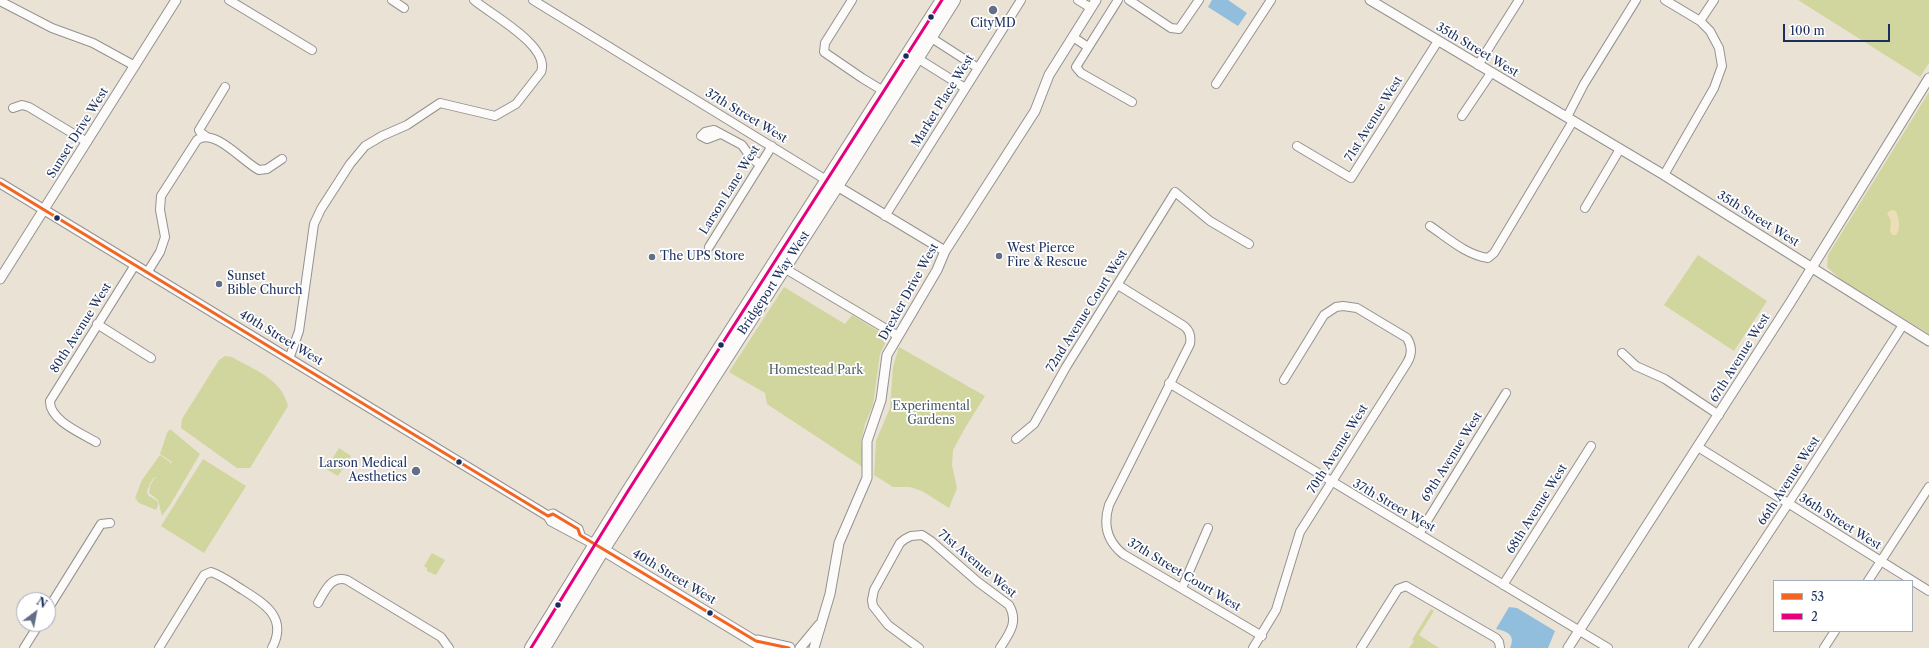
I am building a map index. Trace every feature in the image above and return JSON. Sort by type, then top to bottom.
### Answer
[{"type":"main road","name":"Bridgeport Way West","points":[[531,648],[784,268],[885,92],[942,0]]},
{"type":"main road","name":"Bridgeport Way West","points":[[544,648],[599,547],[832,183],[917,58],[954,0]]},
{"type":"main road","name":"40th Street West","points":[[599,547],[756,641],[765,648]]},
{"type":"main road","name":"40th Street West","points":[[756,641],[789,648]]},
{"type":"street","name":"Sunset Drive West","points":[[0,279],[176,0]]},
{"type":"street","points":[[229,0],[312,50]]},
{"type":"street","points":[[392,0],[404,8]]},
{"type":"street","points":[[289,359],[299,331],[314,224],[326,202],[360,152],[374,140],[407,125],[440,102],[487,115],[498,115],[518,102],[541,72],[543,66],[541,59],[529,41],[474,0]]},
{"type":"street","name":"37th Street West","points":[[534,0],[885,216],[945,251]]},
{"type":"street","points":[[852,0],[825,43],[824,52],[885,92]]},
{"type":"street","name":"Market Place West","points":[[885,216],[1021,0]]},
{"type":"street","points":[[1078,0],[1091,8]]},
{"type":"street","name":"Drexler Drive West","points":[[814,648],[829,598],[839,543],[867,478],[867,440],[882,400],[887,355],[937,270],[945,251],[1035,111],[1049,75],[1096,0]]},
{"type":"street","points":[[1118,0],[1076,64],[1078,70],[1132,102]]},
{"type":"street","points":[[1129,0],[1175,29],[1181,28],[1199,0]]},
{"type":"street","points":[[1216,84],[1271,0]]},
{"type":"street","points":[[1478,65],[1519,0]]},
{"type":"street","points":[[1430,226],[1467,251],[1488,258],[1494,253],[1570,119],[1584,84],[1636,0]]},
{"type":"street","points":[[1664,175],[1714,88],[1722,66],[1716,40],[1700,21],[1665,0]]},
{"type":"street","points":[[1700,21],[1714,0]]},
{"type":"street","points":[[0,1],[52,28],[93,43],[135,66]]},
{"type":"street","name":"35th Street West","points":[[1374,1],[1491,73],[1664,175],[1929,341]]},
{"type":"street","points":[[930,37],[978,68]]},
{"type":"street","points":[[1072,37],[1088,47]]},
{"type":"street","name":"71st Avenue West","points":[[1297,146],[1351,178],[1438,41]]},
{"type":"street","points":[[917,58],[965,88]]},
{"type":"street","points":[[1462,116],[1491,73]]},
{"type":"street","name":"67th Avenue West","points":[[1568,648],[1812,267],[1929,78]]},
{"type":"street","points":[[208,137],[199,130],[224,87]]},
{"type":"street","points":[[13,108],[22,105],[29,106],[87,142]]},
{"type":"street","points":[[720,134],[742,145],[750,157],[760,164]]},
{"type":"street","points":[[147,273],[160,252],[165,237],[160,210],[161,196],[197,140],[203,137],[215,138],[259,170],[267,168],[282,159]]},
{"type":"street","name":"Larson Lane West","points":[[709,247],[772,146]]},
{"type":"street","points":[[1584,208],[1620,149]]},
{"type":"street","name":"40th Street West","points":[[0,184],[548,516],[551,521],[574,535],[580,535],[599,547]]},
{"type":"street","name":"72nd Avenue Court West","points":[[1016,439],[1034,424],[1066,367],[1175,192],[1210,221],[1249,244]]},
{"type":"street","name":"80th Avenue West","points":[[96,442],[56,418],[50,405],[52,397],[135,265]]},
{"type":"street","points":[[784,268],[898,336]]},
{"type":"street","points":[[1118,285],[1184,326],[1188,330],[1191,338],[1190,344],[1169,383]]},
{"type":"street","name":"70th Avenue West","points":[[1254,648],[1276,610],[1300,532],[1407,363],[1411,353],[1409,342],[1407,338],[1357,308],[1343,306],[1336,307],[1324,314],[1284,380]]},
{"type":"street","points":[[97,324],[151,358]]},
{"type":"street","name":"66th Avenue West","points":[[1693,648],[1788,504],[1902,325]]},
{"type":"street","points":[[1622,354],[1636,366],[1665,379],[1718,415]]},
{"type":"street","name":"37th Street West","points":[[1169,383],[1331,483],[1419,534],[1608,648]]},
{"type":"street","name":"37th Street Court West","points":[[1169,383],[1109,505],[1106,524],[1110,539],[1118,550],[1262,636]]},
{"type":"street","name":"69th Avenue West","points":[[1419,534],[1506,393]]},
{"type":"street","name":"68th Avenue West","points":[[1504,585],[1591,446]]},
{"type":"street","name":"36th Street West","points":[[1698,447],[1911,580]]},
{"type":"street","points":[[1869,580],[1929,487]]},
{"type":"street","points":[[56,596],[101,524],[110,523]]},
{"type":"street","points":[[1182,588],[1208,528]]},
{"type":"street","name":"71st Avenue West","points":[[919,648],[888,625],[873,606],[872,600],[874,590],[900,543],[912,536],[922,535],[1009,605],[1012,611],[1014,623],[1000,648]]},
{"type":"street","points":[[159,648],[204,575],[211,572],[256,598],[272,611],[277,627],[276,638],[272,648]]},
{"type":"street","points":[[318,603],[332,581],[339,578],[347,580],[441,637],[449,648]]},
{"type":"street","name":"36th Street West","points":[[1913,581],[1929,591]]},
{"type":"street","points":[[1361,648],[1398,589],[1402,587],[1410,587],[1500,645]]},
{"type":"street","name":"Drexler Drive West","points":[[800,648],[820,624]]},
{"type":"street","points":[[24,648],[34,632]]},
{"type":"street","points":[[1824,648],[1834,632]]},
{"type":"green space","points":[[1798,0],[1929,0],[1929,63],[1920,77]]},
{"type":"green space","points":[[1929,92],[1929,334],[1840,279],[1827,267],[1828,255]]},
{"type":"green space","points":[[1698,255],[1767,301],[1734,351],[1664,305]]},
{"type":"green space","name":"Homestead Park","points":[[784,287],[845,324],[852,315],[888,337],[880,354],[873,405],[865,424],[861,441],[864,468],[767,404],[765,393],[729,372]]},
{"type":"green space","name":"Homestead Park","points":[[899,347],[985,396],[953,450],[952,465],[957,488],[949,508],[922,491],[910,487],[893,487],[874,475],[876,441],[890,408],[893,367]]},
{"type":"green space","points":[[225,356],[232,357],[266,376],[280,389],[288,406],[250,468],[237,468],[181,428],[182,419],[219,360]]},
{"type":"green space","points":[[170,429],[200,454],[162,516],[158,500],[149,493],[150,486],[155,477],[150,483],[147,491],[149,496],[158,502],[156,510],[139,503],[135,498],[142,480],[160,455],[170,462],[170,464],[172,462],[160,454],[167,433]]},
{"type":"green space","points":[[339,448],[351,456],[338,476],[326,469]]},
{"type":"green space","points":[[203,459],[246,486],[204,553],[161,526]]},
{"type":"green space","points":[[432,553],[445,560],[436,575],[427,571],[427,568],[424,566]]},
{"type":"green space","points":[[1431,609],[1434,611],[1419,635],[1439,648],[1409,648],[1414,641],[1412,640]]},
{"type":"sand","points":[[1891,210],[1896,211],[1898,217],[1899,227],[1896,235],[1892,235],[1890,231],[1891,221],[1887,213]]},
{"type":"water","points":[[1212,0],[1228,0],[1247,13],[1238,26],[1208,7]]},
{"type":"water","points":[[1509,607],[1517,608],[1555,631],[1548,648],[1510,648],[1512,640],[1509,634],[1496,629]]},
{"type":"transit line","name":"2","points":[[531,648],[628,491],[942,0]]},
{"type":"transit line","name":"53","points":[[0,183],[548,516],[553,514],[578,529],[580,535],[583,537],[756,641],[789,648]]},
{"type":"place","name":"CityMD","points":[[993,10]]},
{"type":"place","name":"West Pierce Fire & Rescue","points":[[999,256]]},
{"type":"place","name":"The UPS Store","points":[[652,257]]},
{"type":"place","name":"Sunset Bible Church","points":[[219,284]]},
{"type":"place","name":"Larson Medical Aesthetics","points":[[416,471]]},
{"type":"park label","name":"Experimental Gardens","points":[[931,414]]}]
